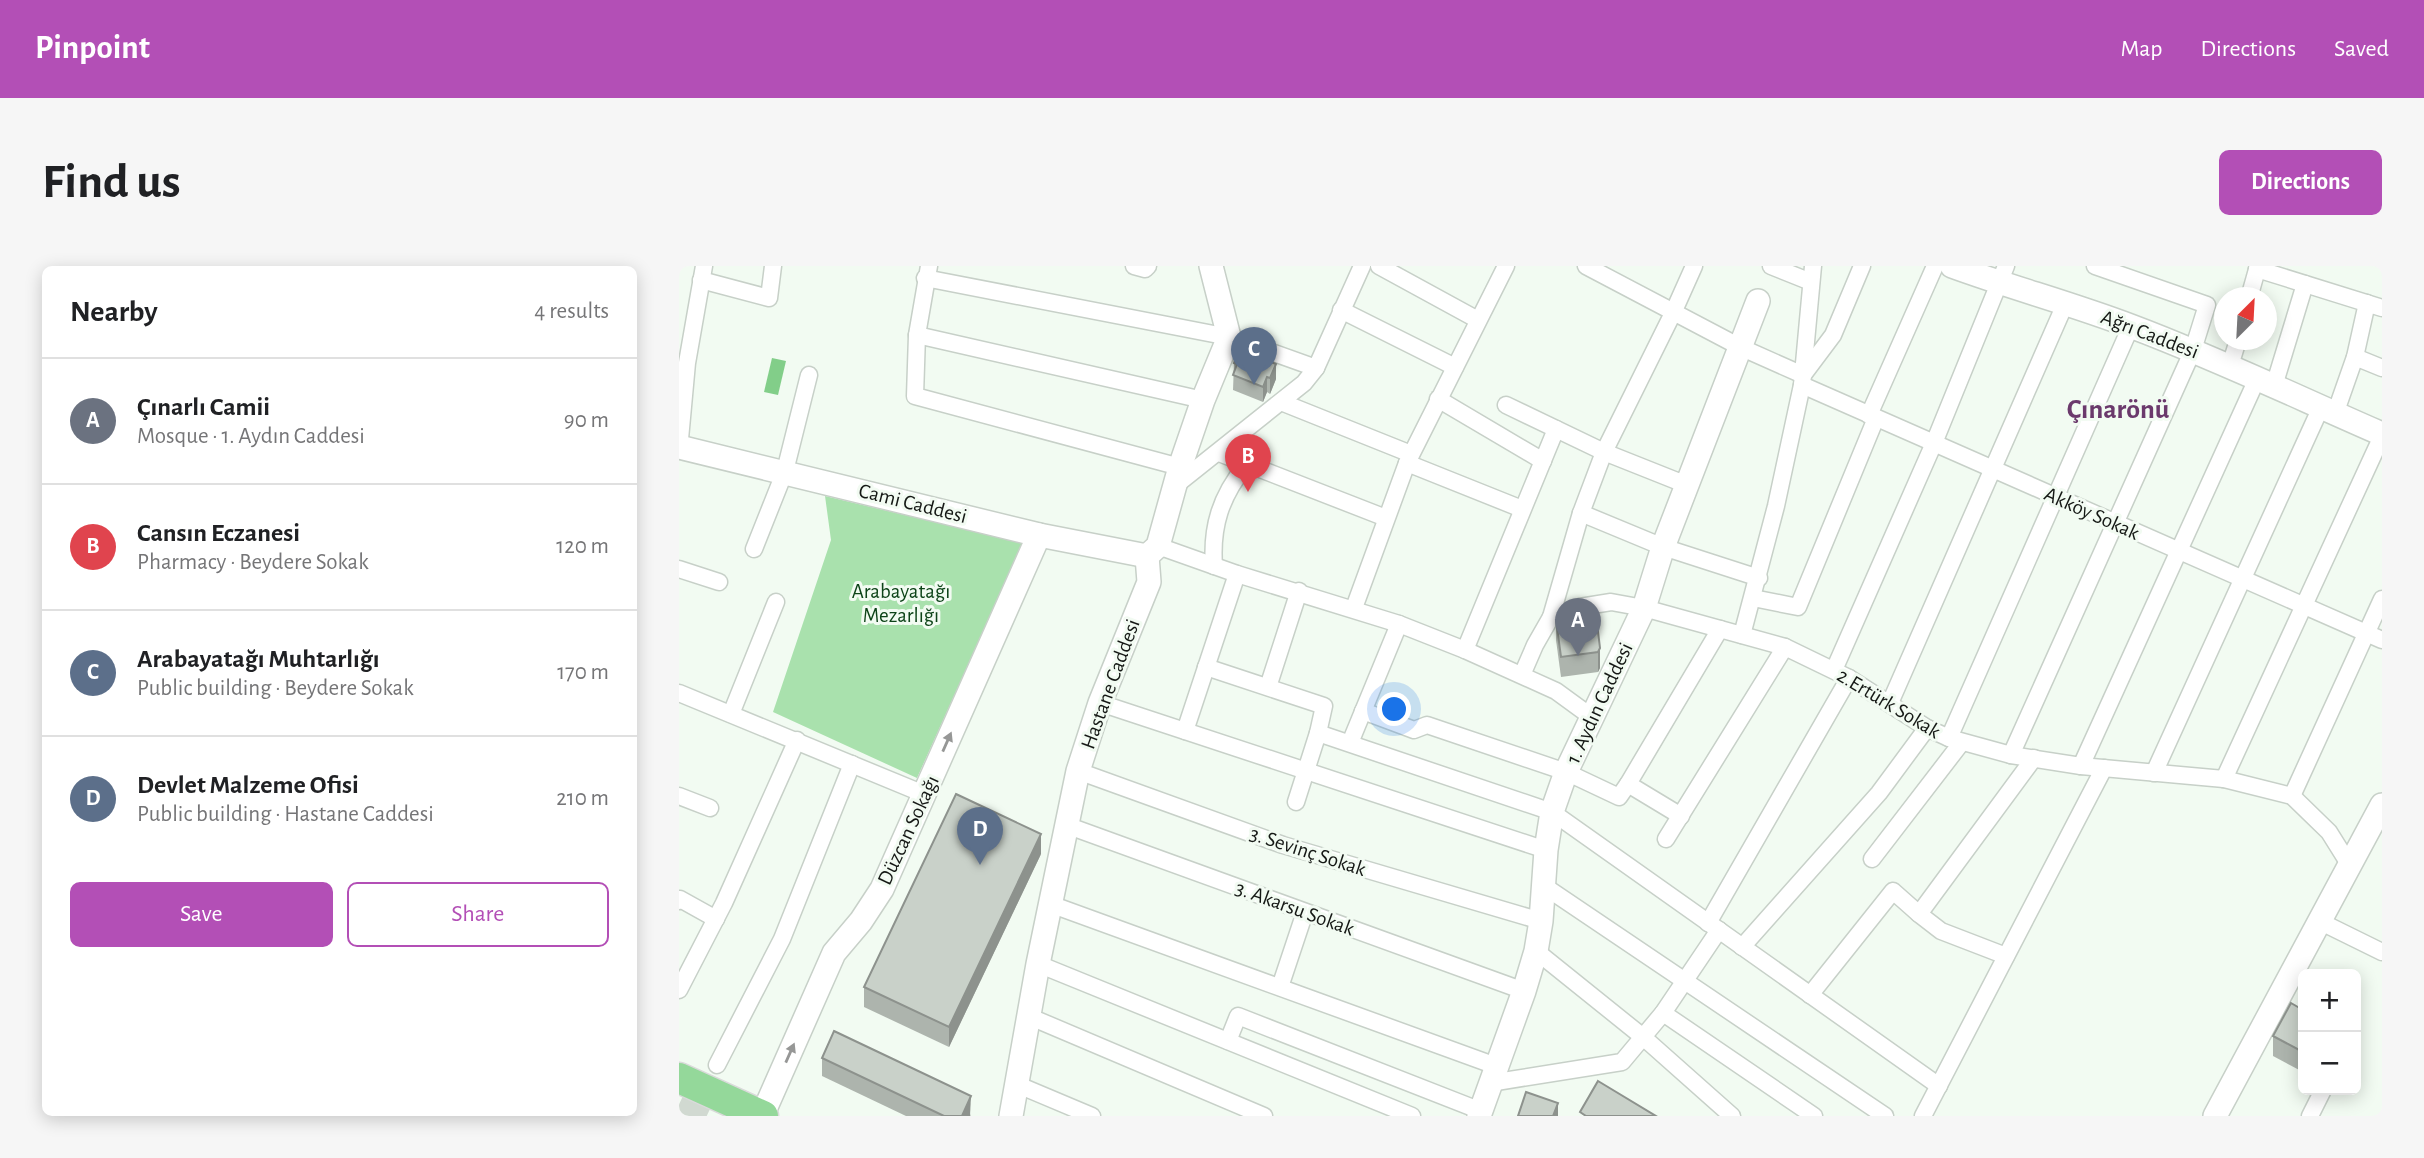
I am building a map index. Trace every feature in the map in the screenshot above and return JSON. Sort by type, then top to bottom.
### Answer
[{"type":"highway","points":[[680,1091],[753,1114]]},
{"type":"main road","points":[[1211,266],[1229,337]]},
{"type":"main road","name":"Ağrı Caddesi","points":[[1952,266],[2003,275],[2193,350],[2382,435]]},
{"type":"main road","name":"1. Aydın Caddesi","points":[[1480,1113],[1536,951],[1552,812],[1566,772],[1644,608],[1663,547],[1758,300]]},
{"type":"main road","name":"Hastane Caddesi","points":[[1011,1116],[1038,964],[1078,771],[1100,703],[1149,582],[1152,551],[1203,400],[1229,337]]},
{"type":"main road","name":"Cami Caddesi","points":[[679,448],[785,471],[1039,535],[1152,551]]},
{"type":"main road","name":"Düzcan Sokağı","points":[[753,1114],[834,953],[861,921],[882,888],[1039,535]]},
{"type":"main road","points":[[2215,1116],[2285,1007],[2319,921],[2382,805]]},
{"type":"street","points":[[679,448],[687,363],[702,273],[769,298],[773,266]]},
{"type":"street","points":[[1134,266],[1145,269],[1148,266]]},
{"type":"street","points":[[1316,368],[1229,337],[927,272],[917,335],[915,396],[1178,476],[1219,453],[1304,383],[1316,368],[1362,266]]},
{"type":"street","points":[[1379,266],[1478,320]]},
{"type":"street","points":[[1354,608],[1409,458],[1506,266]]},
{"type":"street","name":"Akköy Sokak","points":[[1586,266],[1872,416],[2374,637]]},
{"type":"street","points":[[1522,675],[1551,617],[1581,513],[1604,452],[1694,266]]},
{"type":"street","points":[[1742,635],[1759,578],[1802,380],[1812,274],[1771,266]]},
{"type":"street","points":[[1802,380],[1833,335],[1862,266]]},
{"type":"street","points":[[1753,598],[1798,607],[1872,416],[1935,266]]},
{"type":"street","points":[[2011,755],[2193,350],[2207,306],[2095,266]]},
{"type":"street","points":[[2154,773],[2243,579],[2355,357],[2374,306],[2258,268],[2252,287]]},
{"type":"street","points":[[1834,670],[1934,443],[2003,275]]},
{"type":"street","points":[[2081,766],[2179,551],[2266,383],[2305,284]]},
{"type":"street","points":[[1890,703],[2066,302]]},
{"type":"street","points":[[1341,310],[1455,367]]},
{"type":"street","points":[[1872,859],[1956,740],[2056,497],[2131,326]]},
{"type":"street","points":[[917,335],[1203,400]]},
{"type":"street","points":[[2230,366],[2235,350]]},
{"type":"street","points":[[2355,357],[2382,368]]},
{"type":"street","points":[[754,549],[785,471],[809,374]]},
{"type":"street","points":[[1438,400],[1543,461]]},
{"type":"street","points":[[1281,402],[1522,509]]},
{"type":"street","points":[[1506,405],[1604,452],[1687,485]]},
{"type":"street","points":[[1465,650],[1556,429]]},
{"type":"street","points":[[2224,779],[2382,435]]},
{"type":"street","points":[[1219,453],[1386,519]]},
{"type":"street","points":[[1214,566],[1214,527],[1219,508],[1227,491],[1246,465]]},
{"type":"street","points":[[1581,513],[1663,547],[1759,578]]},
{"type":"street","points":[[1152,551],[1299,591],[1399,624],[1556,691],[1593,718]]},
{"type":"street","points":[[679,569],[719,582]]},
{"type":"street","points":[[1185,731],[1237,574]]},
{"type":"street","points":[[1268,687],[1299,591]]},
{"type":"street","points":[[2349,864],[2329,832],[2292,796],[2374,637],[2382,599]]},
{"type":"street","points":[[731,714],[776,602]]},
{"type":"street","name":"2.Ertürk Sokak","points":[[1551,617],[1580,607],[1611,602],[1644,608],[1785,647],[1849,678],[1927,728],[1956,740],[2011,755],[2081,766],[2224,779],[2292,796]]},
{"type":"street","points":[[1350,743],[1399,624]]},
{"type":"street","points":[[1363,711],[1414,730],[1427,724],[1566,772],[1619,797],[1720,629]]},
{"type":"street","points":[[1666,839],[1785,647]]},
{"type":"street","points":[[1206,667],[1324,706],[1296,802]]},
{"type":"street","points":[[1050,904],[1280,987],[1493,1074],[1622,1062],[1663,1013],[1684,982],[1849,678]]},
{"type":"street","points":[[679,693],[924,794]]},
{"type":"street","points":[[1100,703],[1546,850]]},
{"type":"street","points":[[1742,947],[1879,793],[1927,728]]},
{"type":"street","points":[[1318,733],[1552,812],[1939,1086]]},
{"type":"street","points":[[679,990],[716,919],[797,740]]},
{"type":"street","points":[[1919,914],[2034,758]]},
{"type":"street","points":[[716,1065],[782,939],[852,764]]},
{"type":"street","points":[[1923,1116],[2104,768]]},
{"type":"street","name":"3. Sevinç Sokak","points":[[1078,771],[1283,845],[1541,921]]},
{"type":"street","points":[[1627,784],[1681,816]]},
{"type":"street","points":[[679,796],[710,808]]},
{"type":"street","name":"3. Akarsu Sokak","points":[[1066,825],[1524,991]]},
{"type":"street","points":[[1544,886],[1885,1116]]},
{"type":"street","points":[[1810,995],[1893,891],[1941,931],[2006,957]]},
{"type":"street","points":[[679,901],[680,899],[716,919]]},
{"type":"street","points":[[1280,987],[1305,912]]},
{"type":"street","points":[[2319,921],[2382,952]]},
{"type":"street","points":[[1536,951],[1643,1037],[1733,1116]]},
{"type":"street","points":[[1038,964],[1412,1116]]},
{"type":"street","points":[[1663,1013],[1814,1116]]},
{"type":"street","points":[[1028,1016],[1264,1116]]},
{"type":"street","points":[[1228,1041],[1238,1016],[1480,1113]]},
{"type":"street","points":[[1016,1084],[1092,1116]]},
{"type":"street","points":[[2310,1116],[2320,1095]]},
{"type":"green space","name":"Arabayatağı Mezarlığı","points":[[825,496],[1023,543],[917,778],[773,712],[831,540]]},
{"type":"shaded area","points":[[772,358],[786,361],[778,395],[764,392]]},
{"type":"building","points":[[1239,349],[1276,364],[1263,387],[1233,375]]},
{"type":"building","points":[[1596,615],[1600,648],[1598,652],[1561,657],[1556,620]]},
{"type":"building","points":[[956,794],[1041,834],[949,1027],[864,987]]},
{"type":"building","points":[[2291,1003],[2298,1007],[2298,1049],[2273,1036]]},
{"type":"building","points":[[834,1031],[971,1096],[962,1116],[944,1116],[822,1058]]},
{"type":"building","points":[[1598,1081],[1656,1116],[1586,1116],[1580,1112]]},
{"type":"building","points":[[1526,1092],[1558,1103],[1553,1116],[1518,1116]]},
{"type":"tunnel","points":[[682,1098],[721,1116]]},
{"type":"place","name":"Arabayatağı Muhtarlığı","points":[[1254,385]]},
{"type":"place","name":"Cansın Eczanesi","points":[[1248,492]]},
{"type":"place","name":"Çınarlı Camii","points":[[1578,656]]},
{"type":"place","name":"Devlet Malzeme Ofisi","points":[[980,865]]},
{"type":"district","name":"Çınarönü","points":[[2118,408]]}]
